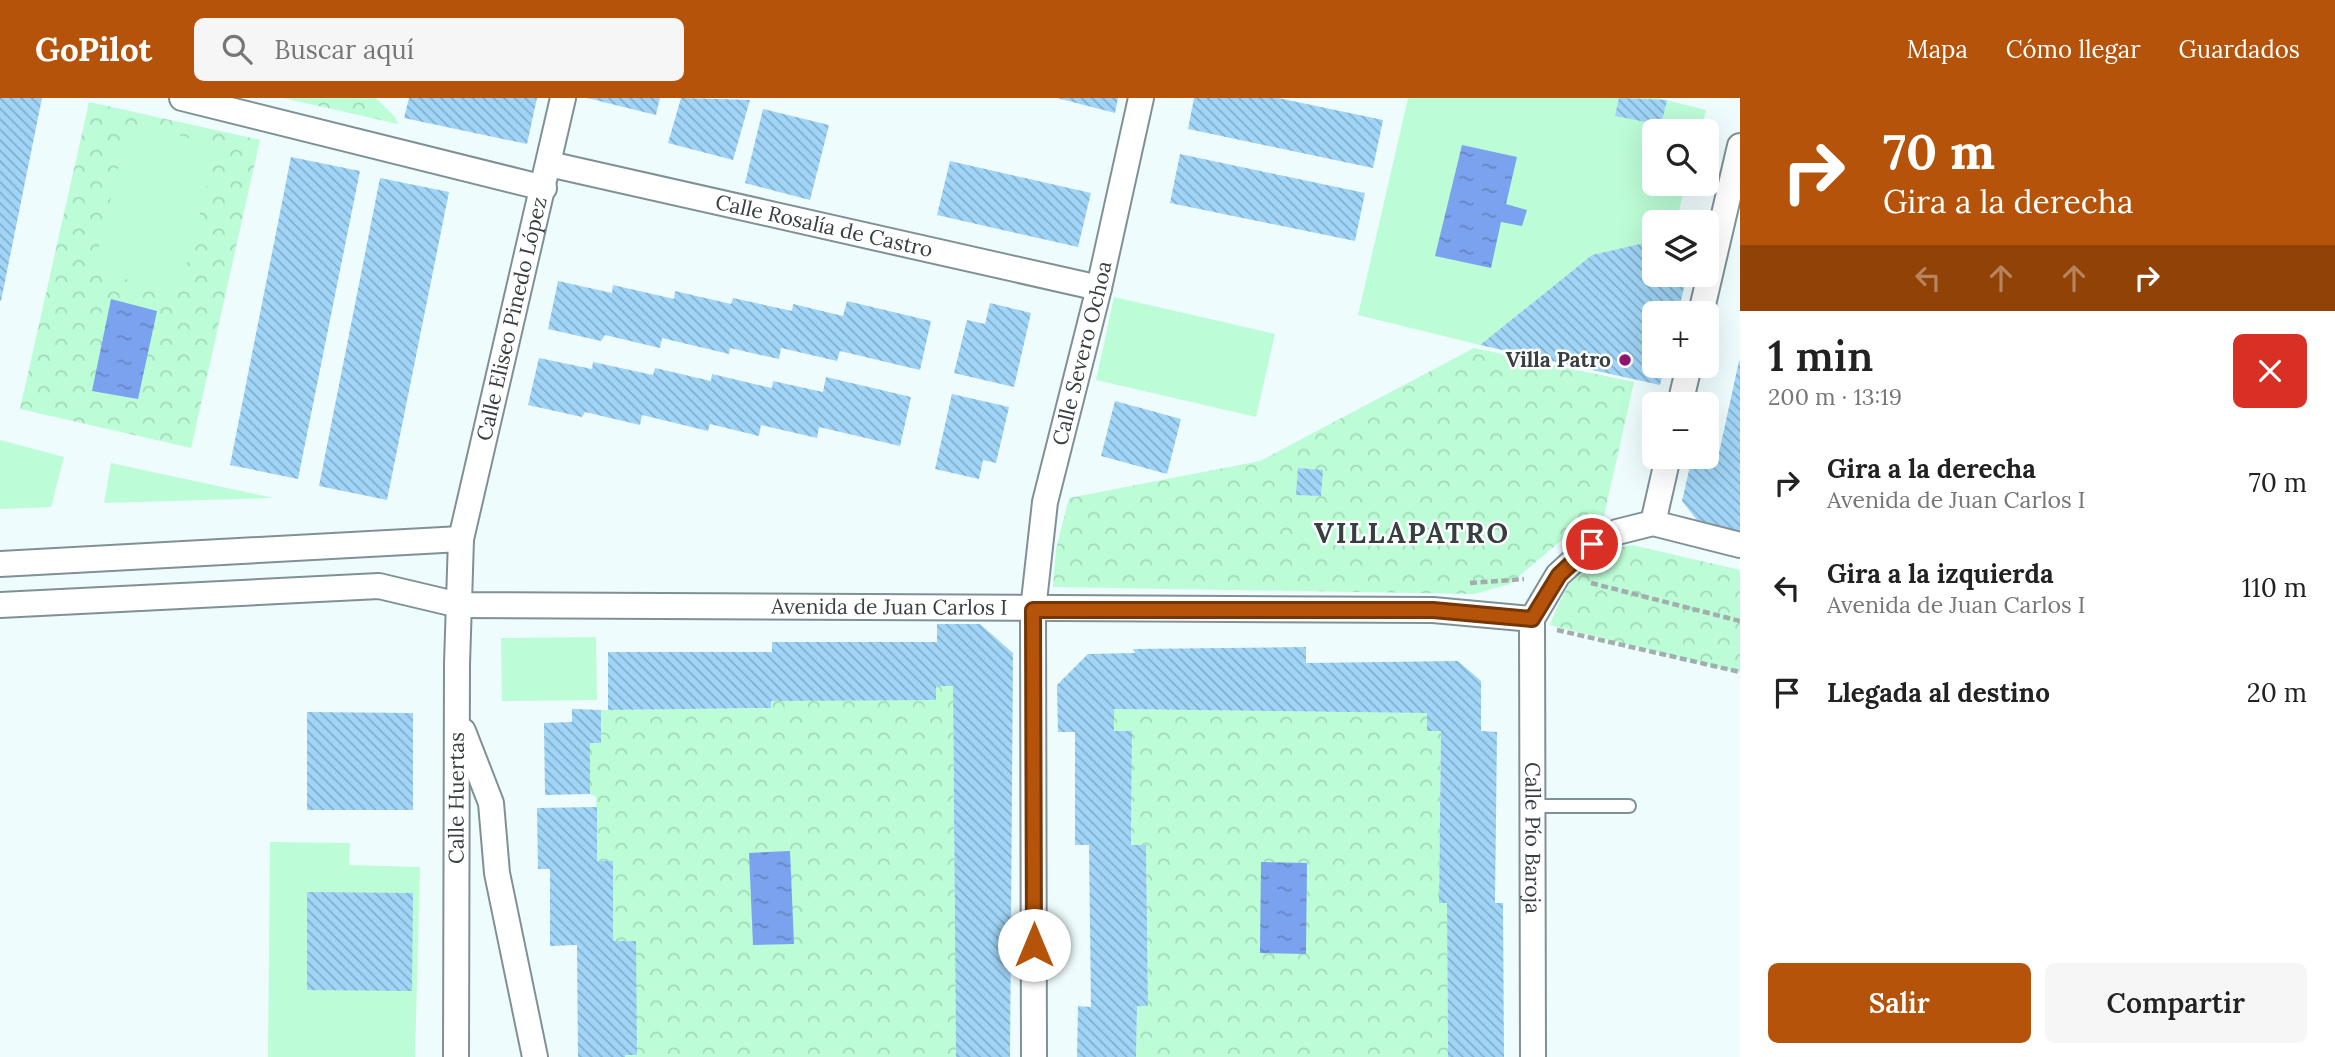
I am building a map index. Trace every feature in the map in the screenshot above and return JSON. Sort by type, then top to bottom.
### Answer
[{"type":"street","name":"Calle Rosalía de Castro","points":[[182,98],[546,176],[1099,288]]},
{"type":"street","name":"Calle Eliseo Pinedo López","points":[[460,539],[563,98]]},
{"type":"street","name":"Calle Severo Ochoa","points":[[1034,1057],[1033,610],[1045,502],[1099,288],[1141,98]]},
{"type":"street","points":[[1704,301],[1740,146]]},
{"type":"street","points":[[1653,523],[1665,469]]},
{"type":"street","points":[[1532,619],[1559,575],[1592,544],[1617,532],[1653,523],[1740,545]]},
{"type":"street","points":[[0,564],[460,539]]},
{"type":"street","name":"Calle Huertas","points":[[456,1057],[460,539]]},
{"type":"street","name":"Avenida de Juan Carlos I","points":[[0,605],[379,586],[459,605],[1433,610],[1532,619]]},
{"type":"street","name":"Calle Pío Baroja","points":[[1532,619],[1533,1057]]},
{"type":"street","points":[[458,719],[491,803],[497,873],[535,1057]]},
{"type":"lane","points":[[1532,806],[1629,806]]},
{"type":"path","points":[[1556,630],[1740,672]]},
{"type":"green space","points":[[283,98],[376,98],[395,117],[398,124]]},
{"type":"green space","points":[[1408,98],[1658,98],[1706,110],[1704,119],[1642,119],[1642,196],[1683,196],[1679,210],[1642,210],[1642,245],[1592,255],[1480,345],[1358,315]]},
{"type":"green space","points":[[89,102],[260,140],[191,448],[20,409]]},
{"type":"green space","points":[[129,123],[217,145],[180,293],[93,271]]},
{"type":"green space","points":[[1114,297],[1275,334],[1256,417],[1096,380]]},
{"type":"green space","points":[[1474,348],[1634,382],[1603,520],[1570,533],[1510,584],[1474,594],[1053,587],[1056,549],[1069,498],[1260,461]]},
{"type":"green space","points":[[0,440],[64,457],[51,507],[0,509]]},
{"type":"green space","points":[[111,463],[274,498],[104,503]]},
{"type":"green space","points":[[1632,545],[1740,570],[1740,673],[1550,625],[1564,595],[1591,559],[1603,551]]},
{"type":"green space","points":[[596,637],[597,700],[502,701],[501,638]]},
{"type":"green space","points":[[953,686],[956,1057],[625,1057],[637,1055],[613,941],[613,861],[597,861],[596,797],[590,794],[590,743],[601,742],[601,710],[770,708],[771,701]]},
{"type":"green space","points":[[1114,709],[1427,713],[1427,731],[1441,731],[1439,902],[1447,903],[1448,1057],[1136,1057],[1137,1006],[1148,1006],[1146,845],[1131,845],[1132,731],[1114,731]]},
{"type":"green space","points":[[270,842],[350,843],[349,865],[420,867],[415,1057],[268,1057]]},
{"type":"water","points":[[1462,145],[1517,157],[1506,204],[1527,210],[1522,226],[1501,222],[1491,268],[1435,256]]},
{"type":"water","points":[[111,299],[157,311],[138,399],[92,391]]},
{"type":"water","points":[[790,851],[794,944],[753,945],[749,853]]},
{"type":"water","points":[[1261,862],[1307,863],[1306,954],[1260,953]]},
{"type":"building","points":[[0,98],[42,98],[1,301],[0,301]]},
{"type":"building","points":[[409,98],[537,98],[527,144],[404,118]]},
{"type":"building","points":[[587,98],[660,98],[656,115]]},
{"type":"building","points":[[681,98],[750,100],[733,160],[668,143]]},
{"type":"building","points":[[1057,98],[1118,98],[1115,113]]},
{"type":"building","points":[[1194,98],[1278,98],[1383,120],[1373,168],[1188,129]]},
{"type":"building","points":[[1619,98],[1667,100],[1662,119],[1642,119],[1642,121],[1615,116]]},
{"type":"building","points":[[763,109],[829,125],[810,200],[745,183]]},
{"type":"building","points":[[1180,154],[1365,193],[1355,241],[1170,203]]},
{"type":"building","points":[[291,157],[360,171],[298,479],[230,465]]},
{"type":"building","points":[[950,161],[1091,193],[1078,247],[937,215]]},
{"type":"building","points":[[380,178],[449,192],[387,500],[319,486]]},
{"type":"building","points":[[1642,244],[1642,287],[1684,287],[1681,301],[1642,301],[1642,378],[1662,378],[1660,385],[1480,345],[1592,255]]},
{"type":"building","points":[[558,281],[612,293],[613,285],[674,299],[675,291],[731,304],[733,298],[792,311],[793,304],[843,316],[847,301],[931,321],[920,370],[840,351],[837,361],[781,348],[779,359],[730,348],[729,354],[662,338],[660,348],[605,335],[601,341],[548,329]]},
{"type":"building","points":[[990,303],[1031,313],[1014,387],[954,373],[967,320],[985,324]]},
{"type":"building","points":[[539,358],[592,369],[593,362],[653,375],[655,368],[711,381],[712,374],[772,388],[773,381],[823,392],[826,377],[911,397],[900,446],[819,427],[817,438],[761,425],[759,436],[710,424],[708,431],[642,415],[640,425],[585,412],[582,417],[528,405]]},
{"type":"building","points":[[1740,361],[1740,538],[1705,530],[1682,501],[1689,469],[1719,469],[1719,453]]},
{"type":"building","points":[[952,394],[1009,407],[996,463],[983,460],[979,479],[935,469]]},
{"type":"building","points":[[1115,401],[1181,419],[1167,474],[1101,456]]},
{"type":"building","points":[[1298,468],[1323,470],[1321,496],[1296,495]]},
{"type":"building","points":[[937,624],[980,624],[1013,653],[1010,1057],[956,1057],[953,686],[936,686],[936,700],[771,701],[771,708],[608,710],[608,652],[772,652],[772,642],[937,642]]},
{"type":"building","points":[[1306,647],[1306,663],[1458,661],[1481,681],[1481,731],[1497,732],[1495,903],[1503,903],[1504,1057],[1448,1057],[1447,903],[1439,903],[1441,731],[1427,731],[1427,713],[1114,709],[1114,731],[1132,731],[1131,845],[1146,845],[1148,1006],[1137,1006],[1136,1057],[1077,1057],[1078,1006],[1091,1007],[1089,845],[1075,845],[1075,732],[1058,732],[1057,685],[1088,654],[1135,653],[1133,649]]},
{"type":"building","points":[[572,709],[601,710],[601,743],[590,743],[590,794],[545,795],[544,723],[572,722]]},
{"type":"building","points":[[307,712],[413,713],[413,810],[307,810]]},
{"type":"building","points":[[597,807],[597,861],[613,861],[613,941],[636,941],[637,1055],[625,1057],[578,1057],[577,945],[550,946],[550,869],[538,869],[537,808]]},
{"type":"building","points":[[307,892],[413,893],[412,991],[307,990]]},
{"type":"place","name":"Villa Patro","points":[[1625,360]]},
{"type":"district","name":"VILLAPATRO","points":[[1412,533]]},
{"type":"route","points":[[1034,945],[1033,610],[1433,610],[1532,619],[1559,575],[1592,544]]}]
